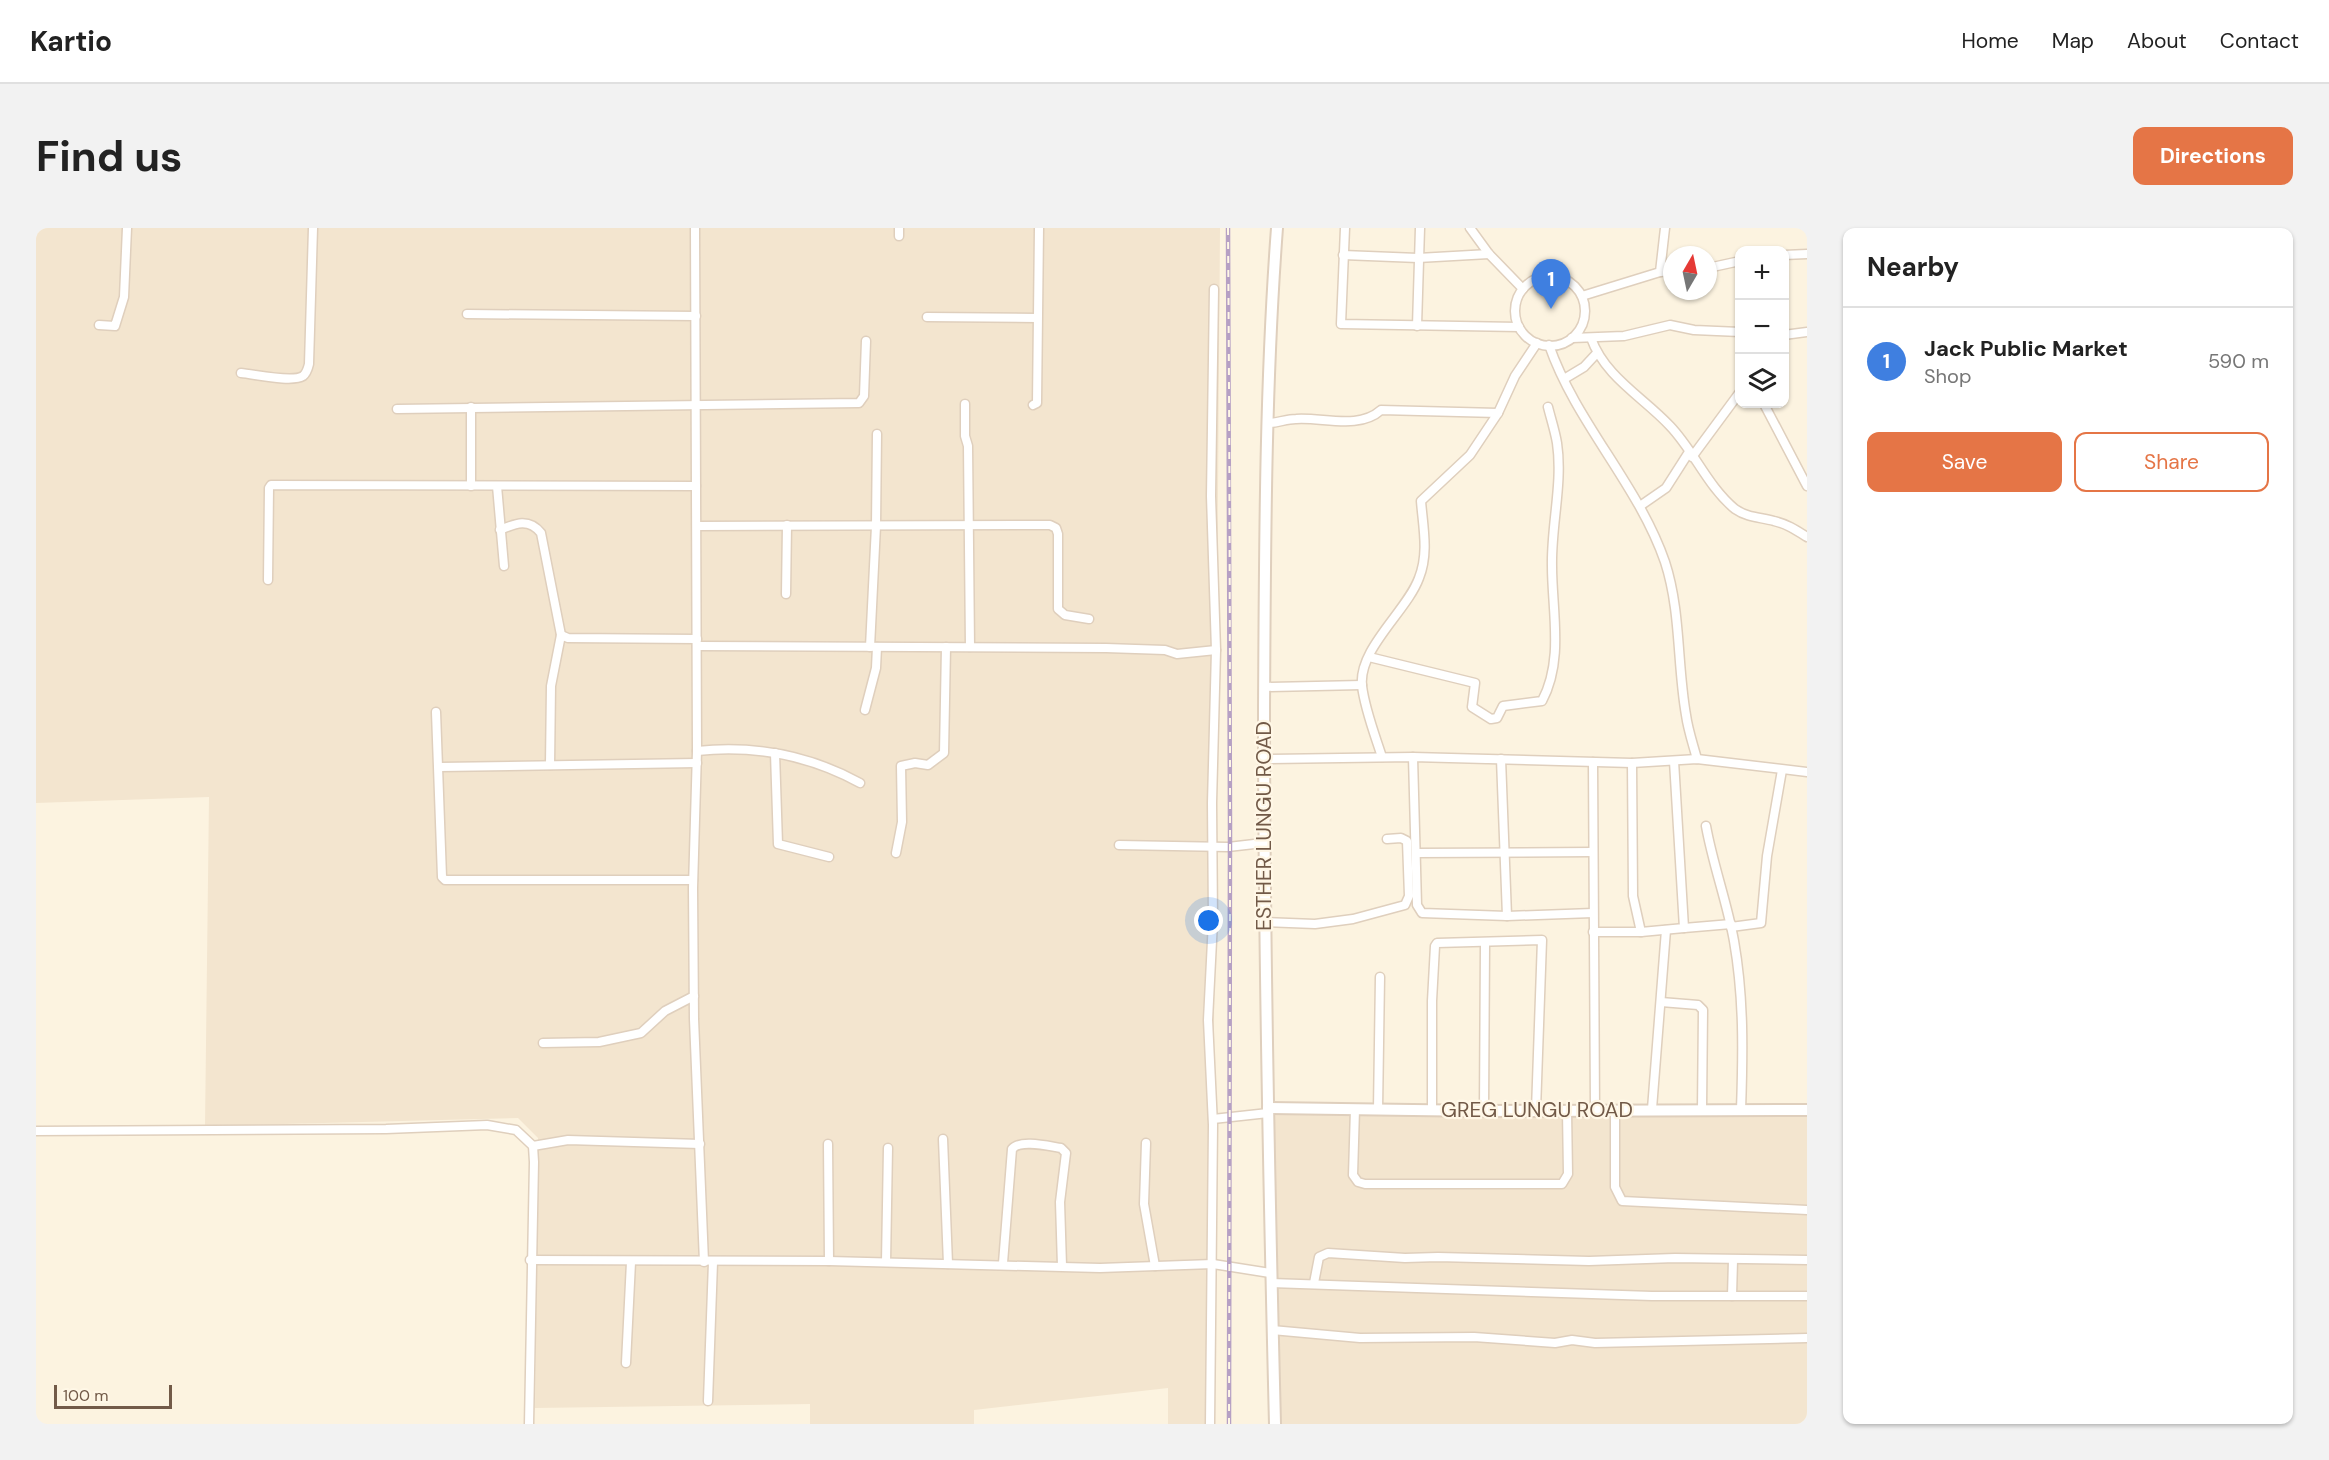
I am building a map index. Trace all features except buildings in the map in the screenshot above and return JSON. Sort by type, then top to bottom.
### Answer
[{"type":"street","points":[[99,325],[115,326],[124,297],[127,228]]},
{"type":"street","points":[[241,373],[291,379],[301,377],[306,373],[309,363],[313,228]]},
{"type":"street","points":[[695,228],[697,763],[693,880],[694,996],[708,1262],[708,1401]]},
{"type":"street","points":[[1033,405],[1037,403],[1039,228]]},
{"type":"street","name":"ESTHER LUNGU ROAD","points":[[1275,1424],[1270,1278],[1263,843],[1268,423],[1271,307],[1277,228]]},
{"type":"street","points":[[1345,228],[1341,324],[1519,327]]},
{"type":"street","points":[[1417,326],[1420,228]]},
{"type":"street","points":[[1470,228],[1489,254],[1523,289]]},
{"type":"street","points":[[1660,272],[1665,228]]},
{"type":"street","points":[[1343,255],[1418,258],[1489,254]]},
{"type":"street","points":[[1789,255],[1807,254]]},
{"type":"street","points":[[1717,266],[1735,262]]},
{"type":"street","points":[[1582,296],[1663,272]]},
{"type":"street","points":[[1572,338],[1579,331],[1585,317],[1582,296],[1572,283],[1553,276],[1539,277],[1523,289],[1515,312],[1519,327],[1537,343],[1550,345],[1572,338],[1624,336],[1670,325],[1694,330],[1735,332]]},
{"type":"street","points":[[1210,1424],[1213,1119],[1208,1020],[1213,921],[1212,847],[1216,650],[1211,496],[1214,289]]},
{"type":"street","points":[[467,314],[696,316]]},
{"type":"street","points":[[927,318],[1037,318]]},
{"type":"street","points":[[1789,334],[1807,332]]},
{"type":"street","points":[[1592,338],[1597,353],[1608,370],[1671,427],[1690,455],[1734,508],[1751,518],[1792,527],[1807,537]]},
{"type":"street","points":[[398,409],[859,403],[864,396],[866,341]]},
{"type":"street","points":[[1382,757],[1362,684],[1369,657],[1414,591],[1420,576],[1425,539],[1421,501],[1470,455],[1498,413],[1515,376],[1537,343]]},
{"type":"street","points":[[1550,345],[1564,379],[1640,506],[1667,571],[1680,642],[1686,714],[1696,759]]},
{"type":"street","points":[[1564,379],[1584,367],[1597,353]]},
{"type":"street","points":[[1640,506],[1666,488],[1735,398]]},
{"type":"street","points":[[964,404],[965,436],[968,446],[970,647]]},
{"type":"street","points":[[471,407],[471,486]]},
{"type":"street","points":[[1369,657],[1475,683],[1472,707],[1491,719],[1497,718],[1503,706],[1542,701],[1552,682],[1555,623],[1552,566],[1558,462],[1557,444],[1548,407]]},
{"type":"street","points":[[1766,408],[1807,486]]},
{"type":"street","points":[[1268,423],[1293,418],[1353,421],[1372,418],[1381,410],[1498,413]]},
{"type":"street","points":[[865,710],[876,668],[874,647],[877,434]]},
{"type":"street","points":[[268,580],[269,488],[272,485],[696,486]]},
{"type":"street","points":[[497,486],[504,566]]},
{"type":"street","points":[[500,530],[522,522],[536,526],[541,533],[558,630],[561,635],[568,638],[874,647],[1165,650],[1177,654],[1216,650]]},
{"type":"street","points":[[786,594],[787,525]]},
{"type":"street","points":[[697,526],[1050,525],[1056,528],[1058,534],[1058,609],[1065,615],[1089,619]]},
{"type":"street","points":[[550,765],[551,686],[561,635]]},
{"type":"street","points":[[896,853],[902,822],[901,766],[915,763],[928,765],[944,753],[946,648]]},
{"type":"street","points":[[1264,687],[1362,684]]},
{"type":"street","points":[[436,712],[440,767],[442,877],[445,880],[693,880]]},
{"type":"street","points":[[697,751],[753,748],[820,765],[860,783]]},
{"type":"street","points":[[775,753],[778,844],[829,857]]},
{"type":"street","points":[[1413,757],[1417,905],[1422,913],[1507,916],[1593,913]]},
{"type":"street","points":[[1264,759],[1413,757],[1632,763],[1696,759],[1807,772]]},
{"type":"street","points":[[1501,759],[1507,916]]},
{"type":"street","points":[[1674,761],[1684,928]]},
{"type":"street","points":[[1593,762],[1595,1110]]},
{"type":"street","points":[[440,767],[697,763]]},
{"type":"street","points":[[1632,763],[1633,896],[1641,932]]},
{"type":"street","points":[[1593,932],[1641,932],[1761,923],[1767,856],[1782,770]]},
{"type":"street","points":[[1706,826],[1713,864],[1731,925],[1743,1026],[1742,1110]]},
{"type":"street","points":[[1264,922],[1315,924],[1353,919],[1405,906],[1409,896],[1407,842],[1401,838],[1388,839]]},
{"type":"street","points":[[1119,845],[1212,847],[1263,843]]},
{"type":"street","points":[[1416,853],[1593,852]]},
{"type":"street","points":[[1652,1109],[1666,930]]},
{"type":"street","points":[[1432,1111],[1433,949],[1437,944],[1485,944],[1542,940],[1536,1110]]},
{"type":"street","points":[[1484,1111],[1485,944]]},
{"type":"street","points":[[1378,1110],[1380,976]]},
{"type":"street","points":[[543,1043],[599,1042],[641,1033],[665,1011],[694,996]]},
{"type":"street","points":[[1661,1002],[1698,1005],[1703,1010],[1702,1110]]},
{"type":"street","points":[[1355,1109],[1353,1175],[1358,1182],[1365,1184],[1562,1184],[1568,1174],[1567,1111]]},
{"type":"street","name":"GREG LUNGU ROAD","points":[[1268,1111],[1355,1109],[1432,1111],[1807,1110]]},
{"type":"street","points":[[1615,1110],[1615,1187],[1623,1201],[1807,1210]]},
{"type":"street","points":[[1213,1119],[1268,1111]]},
{"type":"street","points":[[36,1131],[386,1129],[487,1125],[516,1130],[533,1146],[529,1424]]},
{"type":"street","points":[[943,1139],[948,1264]]},
{"type":"street","points":[[533,1146],[568,1140],[700,1144]]},
{"type":"street","points":[[1146,1143],[1144,1204],[1155,1266]]},
{"type":"street","points":[[828,1144],[830,1261]]},
{"type":"street","points":[[1004,1263],[1012,1149],[1013,1146],[1024,1144],[1061,1148],[1066,1153],[1060,1202],[1062,1266]]},
{"type":"street","points":[[886,1262],[888,1148]]},
{"type":"street","points":[[1314,1283],[1319,1257],[1328,1253],[1405,1258],[1589,1262],[1675,1258],[1807,1260]]},
{"type":"street","points":[[530,1260],[631,1263],[830,1261],[1062,1266],[1213,1264],[1270,1278],[1314,1283],[1456,1290],[1807,1296]]},
{"type":"street","points":[[1732,1296],[1733,1260]]},
{"type":"street","points":[[626,1363],[631,1263]]},
{"type":"street","points":[[1272,1330],[1360,1338],[1474,1337],[1555,1343],[1572,1340],[1595,1343],[1807,1338]]},
{"type":"shaded area","points":[[36,228],[1220,228],[1211,1424],[1168,1424],[1168,1388],[974,1410],[974,1424],[810,1424],[810,1404],[535,1408],[538,1138],[518,1118],[205,1126],[209,797],[36,803]]},
{"type":"shaded area","points":[[1272,1113],[1807,1114],[1807,1424],[1279,1424]]},
{"type":"railway","points":[[1228,228],[1229,1424]]},
{"type":"place","name":"Jack Public Market","points":[[1551,309]]}]
